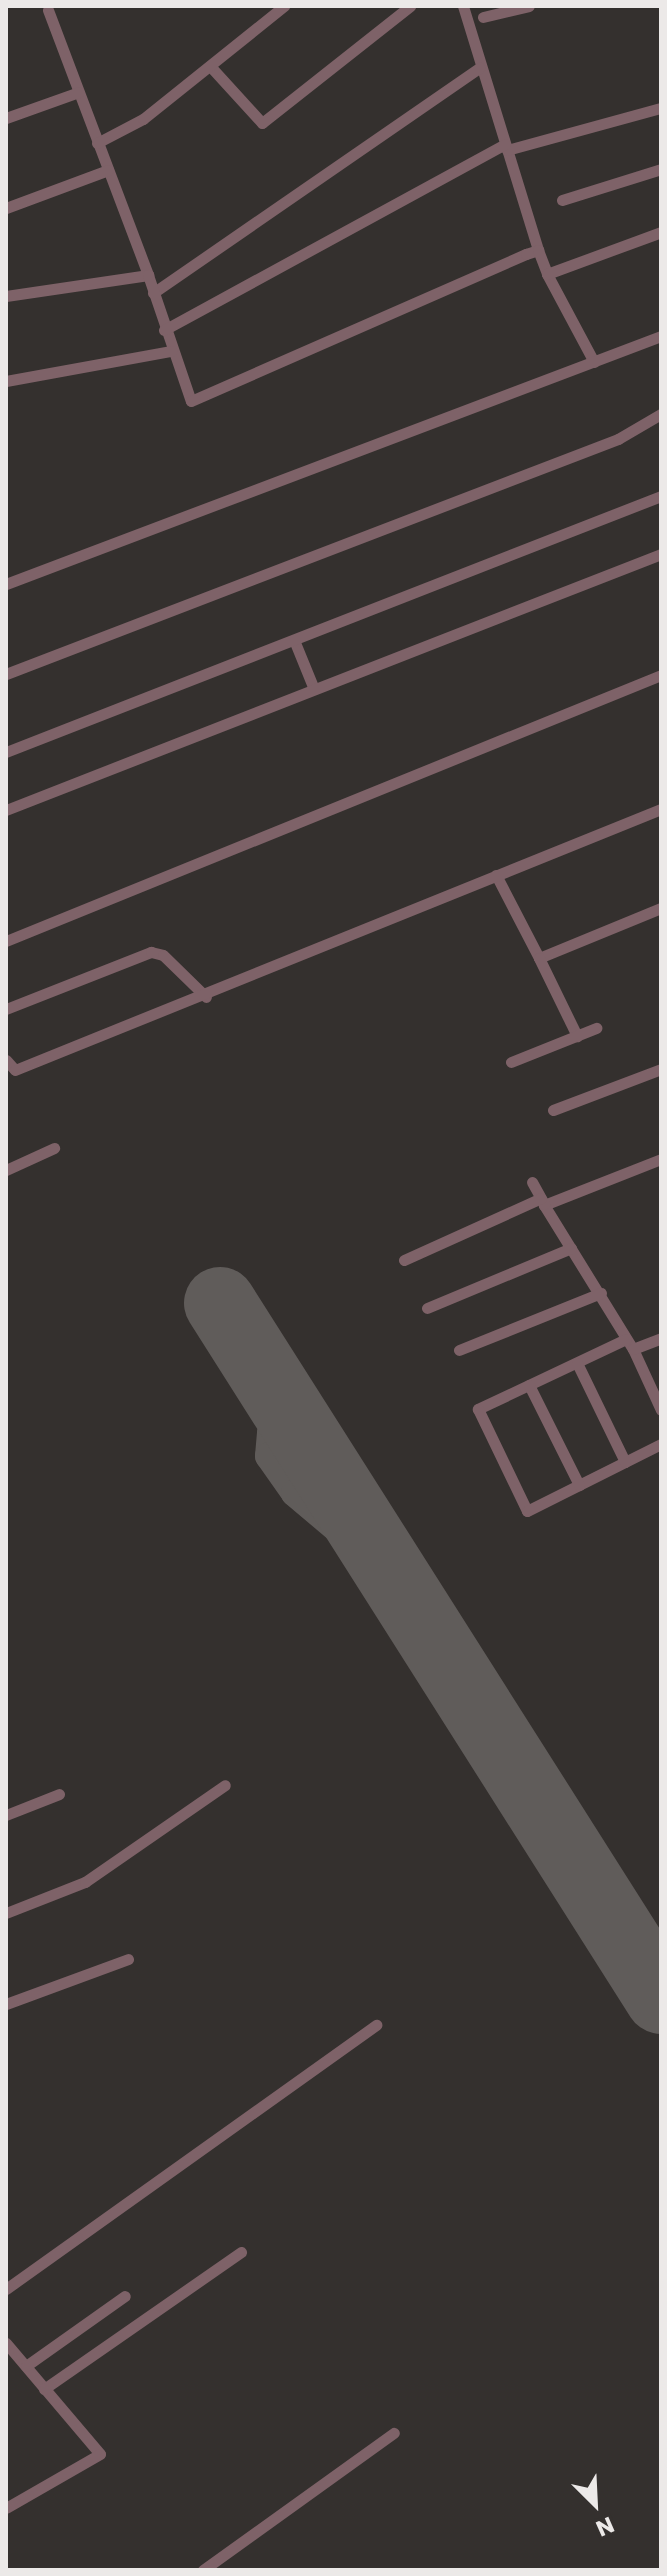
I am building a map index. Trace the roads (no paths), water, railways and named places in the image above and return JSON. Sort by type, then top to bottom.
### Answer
[{"type":"street","points":[[97,143],[143,119],[284,6]]},
{"type":"street","points":[[210,66],[260,124],[410,6]]},
{"type":"street","points":[[463,6],[538,250],[547,274],[594,362]]},
{"type":"street","points":[[483,17],[529,6]]},
{"type":"street","points":[[48,10],[148,275],[171,351],[191,401],[538,250]]},
{"type":"street","points":[[153,293],[480,67]]},
{"type":"street","points":[[6,118],[79,92]]},
{"type":"street","points":[[164,330],[506,147],[661,108]]},
{"type":"street","points":[[562,200],[661,169]]},
{"type":"street","points":[[6,208],[108,170]]},
{"type":"street","points":[[547,274],[661,232]]},
{"type":"street","points":[[6,296],[148,275]]},
{"type":"street","points":[[6,584],[661,336]]},
{"type":"street","points":[[6,381],[171,351]]},
{"type":"street","points":[[6,674],[618,439],[661,414]]},
{"type":"street","points":[[6,752],[661,496]]},
{"type":"street","points":[[6,810],[661,554]]},
{"type":"street","points":[[294,640],[314,689]]},
{"type":"street","points":[[6,941],[661,675]]},
{"type":"street","points":[[6,1060],[15,1070],[207,997],[661,809]]},
{"type":"street","points":[[496,875],[577,1036]]},
{"type":"street","points":[[539,958],[661,908]]},
{"type":"street","points":[[6,1009],[151,952],[163,955],[193,991],[207,997]]},
{"type":"street","points":[[511,1062],[596,1028]]},
{"type":"street","points":[[553,1110],[661,1069]]},
{"type":"street","points":[[6,1170],[54,1148]]},
{"type":"street","points":[[404,1260],[542,1202],[661,1159]]},
{"type":"street","points":[[532,1182],[630,1344],[661,1410]]},
{"type":"street","points":[[427,1308],[571,1248]]},
{"type":"street","points":[[459,1350],[601,1293]]},
{"type":"street","points":[[661,1338],[630,1344],[577,1363],[478,1409],[527,1511],[661,1444]]},
{"type":"street","points":[[577,1363],[625,1462]]},
{"type":"street","points":[[529,1385],[579,1485]]},
{"type":"street","points":[[6,1913],[85,1882],[225,1785]]},
{"type":"street","points":[[6,1815],[59,1794]]},
{"type":"street","points":[[6,2004],[128,1959]]},
{"type":"street","points":[[6,2289],[376,2025]]},
{"type":"street","points":[[44,2389],[241,2252]]},
{"type":"street","points":[[26,2366],[125,2296]]},
{"type":"street","points":[[6,2343],[100,2457],[6,2508]]},
{"type":"street","points":[[203,2570],[394,2433]]}]
